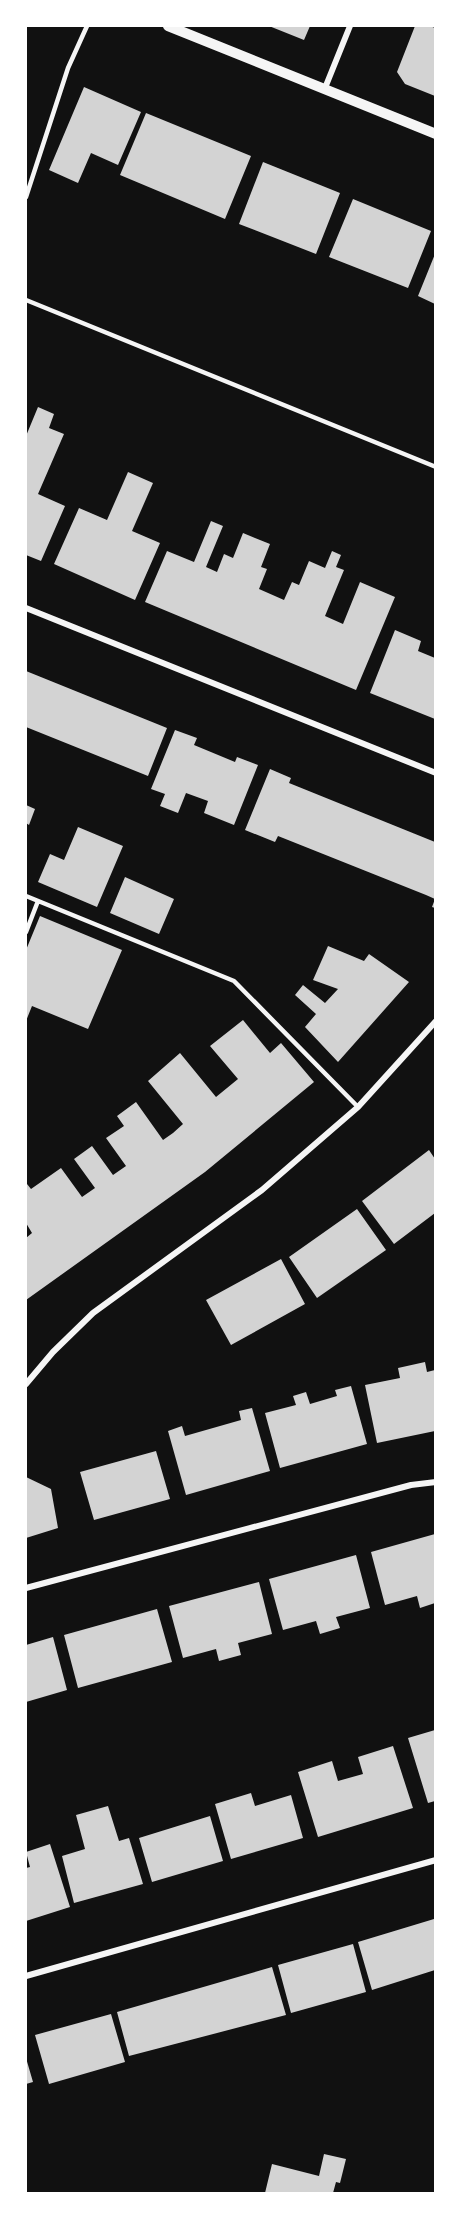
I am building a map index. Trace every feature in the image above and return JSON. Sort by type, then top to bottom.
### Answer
[{"type":"street","points":[[168,26],[435,134]]},
{"type":"street","points":[[325,88],[350,26]]},
{"type":"street","points":[[26,608],[435,773]]},
{"type":"street","points":[[26,1384],[53,1352],[93,1313],[262,1190],[358,1107],[435,1021]]},
{"type":"street","points":[[26,1588],[411,1485],[435,1482]]},
{"type":"street","points":[[26,1976],[435,1860]]},
{"type":"lane","points":[[26,197],[68,68],[87,26]]},
{"type":"lane","points":[[26,300],[435,466]]},
{"type":"lane","points":[[26,896],[234,981],[358,1107]]},
{"type":"lane","points":[[26,932],[38,901]]},
{"type":"building","points":[[269,26],[310,26],[304,40]]},
{"type":"building","points":[[415,26],[435,28],[435,96],[405,84],[397,72]]},
{"type":"building","points":[[84,87],[141,112],[118,165],[91,153],[78,183],[49,170]]},
{"type":"building","points":[[146,113],[251,156],[225,219],[120,175]]},
{"type":"building","points":[[263,162],[340,193],[316,254],[239,224]]},
{"type":"building","points":[[353,199],[431,231],[408,288],[329,257]]},
{"type":"building","points":[[435,254],[435,304],[418,296]]},
{"type":"building","points":[[38,407],[54,414],[49,428],[64,434],[38,494],[65,506],[41,561],[26,555],[26,436]]},
{"type":"building","points":[[128,472],[153,483],[132,531],[160,543],[135,600],[54,564],[79,508],[107,520]]},
{"type":"building","points":[[211,521],[223,526],[206,567],[217,572],[224,554],[233,558],[243,533],[270,544],[261,567],[267,569],[259,589],[284,600],[292,582],[299,585],[309,561],[325,568],[332,551],[341,555],[336,567],[344,570],[325,616],[343,624],[360,582],[395,597],[356,690],[145,602],[167,551],[194,562]]},
{"type":"building","points":[[395,630],[421,641],[418,651],[435,658],[435,719],[370,693]]},
{"type":"building","points":[[26,671],[167,728],[148,776],[26,727]]},
{"type":"building","points":[[175,730],[197,738],[194,745],[235,762],[237,757],[258,765],[234,825],[204,813],[208,801],[186,793],[178,813],[160,806],[165,794],[151,789]]},
{"type":"building","points":[[270,769],[291,778],[289,783],[435,842],[435,899],[278,836],[275,842],[245,830]]},
{"type":"building","points":[[26,805],[35,809],[29,825],[26,823]]},
{"type":"building","points":[[78,827],[123,846],[97,907],[38,882],[50,854],[64,860]]},
{"type":"building","points":[[125,877],[174,899],[159,934],[110,913]]},
{"type":"building","points":[[40,916],[122,950],[88,1029],[32,1006],[26,1021],[26,950]]},
{"type":"building","points":[[328,946],[364,961],[369,954],[409,982],[338,1062],[305,1027],[316,1014],[295,995],[303,985],[325,1003],[338,989],[313,980]]},
{"type":"building","points":[[243,1020],[270,1053],[281,1043],[314,1082],[205,1172],[26,1300],[26,1238],[32,1233],[26,1223],[26,1185],[31,1189],[61,1168],[82,1197],[95,1188],[74,1159],[92,1146],[113,1175],[126,1166],[106,1138],[124,1126],[117,1116],[136,1102],[163,1140],[173,1133],[183,1124],[148,1081],[180,1053],[216,1097],[238,1079],[210,1046]]},
{"type":"building","points":[[429,1150],[435,1159],[435,1213],[394,1244],[362,1201]]},
{"type":"building","points":[[357,1209],[386,1250],[317,1298],[289,1257]]},
{"type":"building","points":[[281,1259],[305,1304],[231,1345],[206,1300]]},
{"type":"building","points":[[425,1362],[427,1372],[435,1370],[435,1431],[377,1443],[365,1385],[400,1378],[398,1368]]},
{"type":"building","points":[[351,1386],[367,1444],[280,1468],[265,1413],[296,1405],[293,1396],[306,1392],[310,1404],[337,1396],[335,1390]]},
{"type":"building","points":[[252,1408],[270,1471],[186,1495],[168,1431],[182,1426],[185,1436],[241,1420],[239,1411]]},
{"type":"building","points":[[156,1451],[170,1499],[94,1520],[80,1472]]},
{"type":"building","points":[[26,1477],[51,1489],[58,1528],[26,1538]]},
{"type":"building","points":[[435,1534],[435,1603],[420,1608],[417,1596],[385,1605],[371,1552]]},
{"type":"building","points":[[356,1555],[370,1608],[336,1617],[340,1628],[320,1634],[316,1621],[283,1630],[269,1579]]},
{"type":"building","points":[[259,1582],[272,1634],[238,1643],[241,1655],[219,1661],[216,1649],[183,1658],[169,1606]]},
{"type":"building","points":[[157,1609],[172,1662],[78,1688],[64,1635]]},
{"type":"building","points":[[53,1637],[67,1690],[26,1702],[26,1645]]},
{"type":"building","points":[[435,1730],[435,1801],[428,1803],[408,1738]]},
{"type":"building","points":[[393,1746],[413,1808],[318,1837],[298,1772],[332,1761],[338,1781],[363,1774],[358,1757]]},
{"type":"building","points":[[251,1793],[255,1806],[291,1795],[303,1838],[231,1859],[215,1804]]},
{"type":"building","points":[[108,1806],[119,1841],[129,1838],[143,1884],[74,1903],[62,1856],[85,1849],[76,1815]]},
{"type":"building","points":[[210,1816],[223,1861],[152,1882],[139,1838]]},
{"type":"building","points":[[50,1844],[70,1907],[26,1921],[26,1868],[30,1867],[26,1852]]},
{"type":"building","points":[[434,1919],[435,1970],[372,1990],[358,1942]]},
{"type":"building","points":[[353,1944],[366,1992],[291,2013],[278,1965]]},
{"type":"building","points":[[272,1967],[286,2015],[129,2056],[117,2012]]},
{"type":"building","points":[[111,2014],[125,2062],[49,2084],[35,2035]]},
{"type":"building","points":[[26,2058],[33,2082],[26,2084]]},
{"type":"building","points":[[324,2154],[346,2159],[340,2183],[336,2182],[333,2193],[265,2193],[272,2164],[319,2176]]}]
